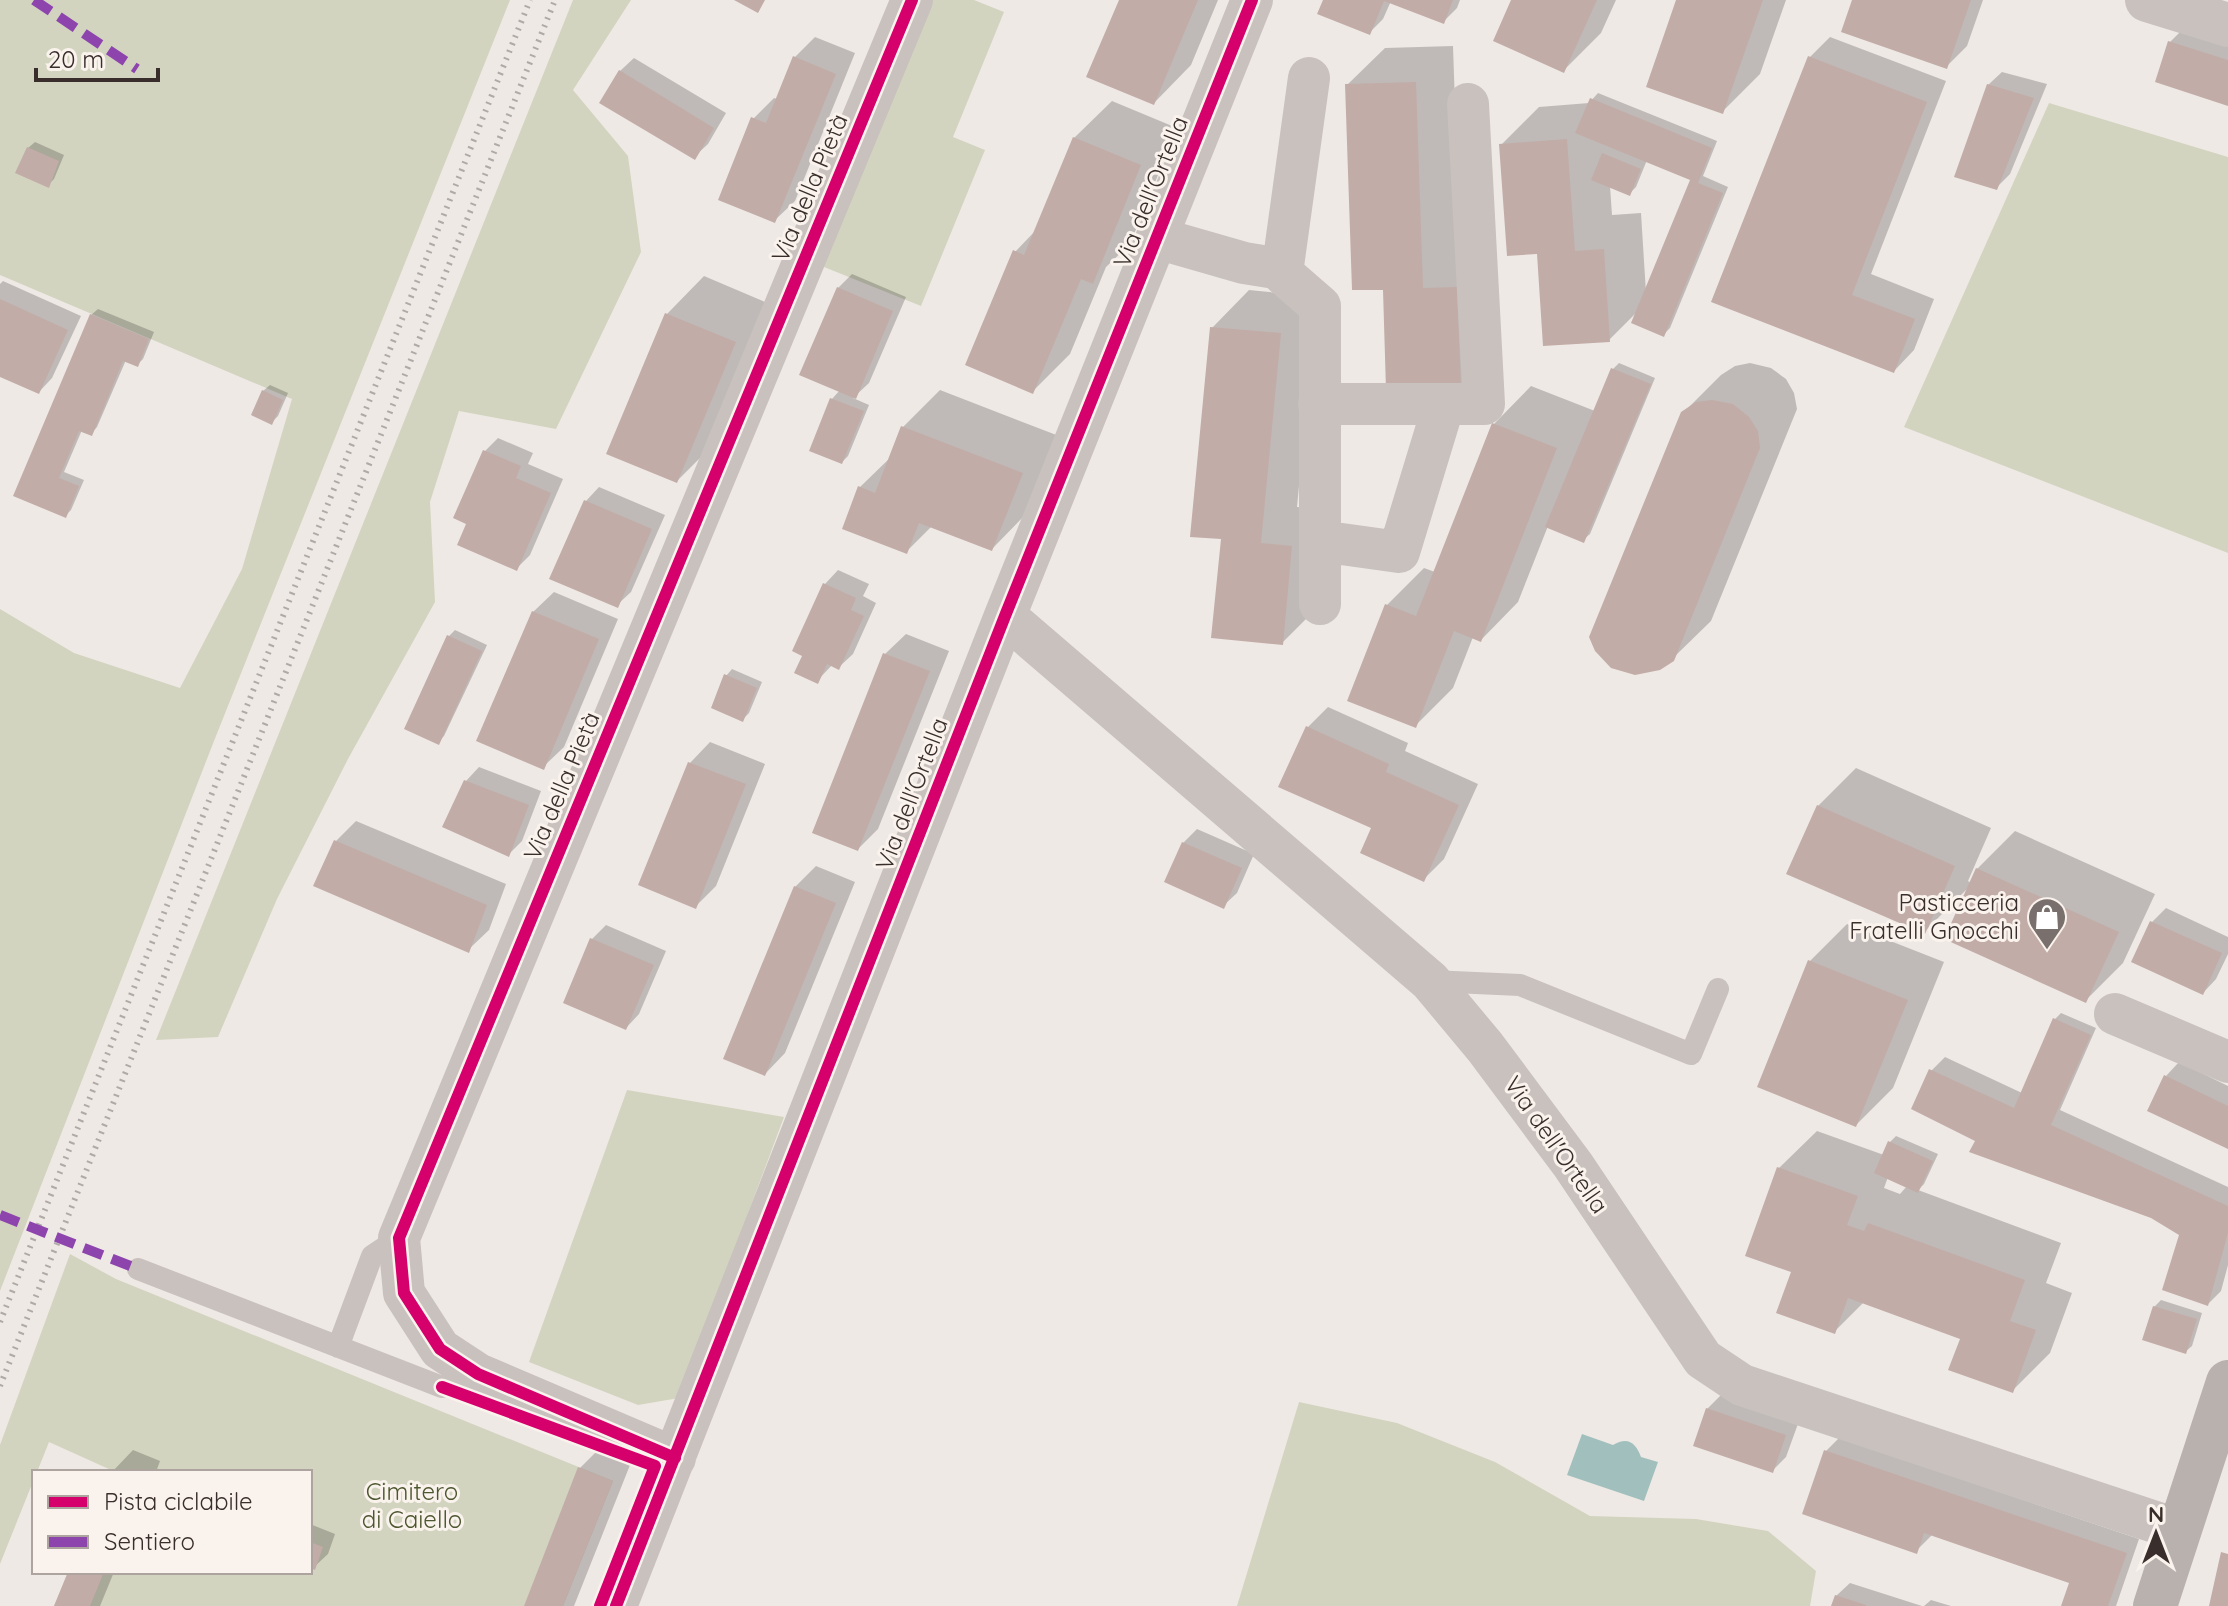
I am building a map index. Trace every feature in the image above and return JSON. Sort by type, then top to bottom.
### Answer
[{"type":"main road","points":[[2155,1606],[2228,1382]]},
{"type":"street","name":"Via della Pietà","points":[[675,1458],[478,1374],[440,1349],[404,1293],[399,1238],[912,0]]},
{"type":"street","name":"Via dell'Ortella","points":[[616,1606],[1005,616],[1252,0]]},
{"type":"street","points":[[2147,0],[2228,25]]},
{"type":"street","points":[[1309,78],[1282,273],[1320,306],[1320,604]]},
{"type":"street","points":[[1319,404],[1484,404],[1468,104]]},
{"type":"street","points":[[1157,238],[1244,263],[1282,269]]},
{"type":"street","points":[[1320,541],[1399,552],[1444,404]]},
{"type":"street","name":"Via dell'Ortella","points":[[1005,616],[1430,981],[1485,1047],[1573,1165],[1703,1359],[1742,1385],[2179,1530]]},
{"type":"street","points":[[2115,1014],[2228,1062]]},
{"type":"lane","points":[[1430,981],[1520,985],[1691,1054],[1718,989]]},
{"type":"lane","points":[[338,1347],[372,1256],[399,1238]]},
{"type":"lane","points":[[138,1269],[442,1387],[478,1374]]},
{"type":"green space","points":[[0,0],[510,0],[214,741],[0,1291],[0,609],[74,653],[180,688],[242,569],[292,399],[0,275]]},
{"type":"green space","points":[[573,0],[631,0],[573,90],[628,156],[641,252],[556,429],[459,411],[430,502],[435,602],[348,759],[277,899],[218,1037],[156,1040]]},
{"type":"green space","points":[[927,0],[974,0],[1004,12],[953,137],[985,150],[921,306],[819,265]]},
{"type":"green space","points":[[2049,103],[2228,157],[2228,553],[1904,427]]},
{"type":"green space","points":[[627,1090],[784,1117],[679,1398],[638,1405],[529,1362]]},
{"type":"green space","name":"Cimitero di Caiello","points":[[70,1254],[116,1279],[613,1481],[563,1606],[54,1606],[67,1574],[312,1574],[312,1470],[111,1470],[49,1442],[38,1470],[32,1470],[32,1484],[0,1564],[0,1445]]},
{"type":"green space","points":[[1299,1402],[1397,1423],[1495,1462],[1590,1516],[1696,1519],[1768,1531],[1816,1571],[1810,1606],[1237,1606]]},
{"type":"water","points":[[1582,1434],[1613,1445],[1631,1442],[1641,1457],[1658,1462],[1644,1501],[1567,1475]]},
{"type":"building","points":[[734,0],[765,0],[758,13]]},
{"type":"building","points":[[1119,0],[1198,0],[1154,105],[1086,77]]},
{"type":"building","points":[[1323,0],[1453,0],[1444,24],[1384,1],[1370,35],[1317,14]]},
{"type":"building","points":[[1511,0],[1597,0],[1564,73],[1493,41]]},
{"type":"building","points":[[1676,0],[1763,0],[1723,114],[1646,87]]},
{"type":"building","points":[[1852,0],[1971,0],[1947,69],[1841,32]]},
{"type":"building","points":[[2168,41],[2228,60],[2228,106],[2155,82]]},
{"type":"building","points":[[793,56],[836,74],[775,223],[718,200],[751,117],[766,123]]},
{"type":"building","points":[[1808,56],[1927,102],[1852,295],[1915,319],[1894,373],[1711,302]]},
{"type":"building","points":[[619,70],[714,128],[695,160],[599,103]]},
{"type":"building","points":[[1416,82],[1423,288],[1457,287],[1461,387],[1386,390],[1383,290],[1352,290],[1345,84]]},
{"type":"building","points":[[1987,84],[2034,98],[1997,190],[1954,177]]},
{"type":"building","points":[[1590,98],[1712,148],[1698,183],[1723,193],[1664,337],[1631,323],[1690,180],[1575,133]]},
{"type":"building","points":[[1073,137],[1141,165],[1093,284],[1081,279],[1033,394],[965,365],[1013,250],[1024,255]]},
{"type":"building","points":[[1567,139],[1575,251],[1604,249],[1610,342],[1543,346],[1537,254],[1507,256],[1499,144]]},
{"type":"building","points":[[27,147],[59,161],[49,188],[15,173]]},
{"type":"building","points":[[1602,153],[1641,169],[1630,196],[1591,180]]},
{"type":"building","points":[[837,287],[893,311],[856,399],[799,375]]},
{"type":"building","points":[[0,299],[68,330],[39,394],[0,377]]},
{"type":"building","points":[[665,313],[736,342],[677,483],[606,454]]},
{"type":"building","points":[[90,314],[149,339],[138,367],[123,361],[92,436],[79,431],[59,478],[79,486],[66,518],[13,496]]},
{"type":"building","points":[[1210,327],[1281,333],[1261,543],[1292,546],[1283,645],[1211,638],[1221,539],[1190,537]]},
{"type":"building","points":[[1611,368],[1651,384],[1584,543],[1545,527]]},
{"type":"building","points":[[262,390],[283,400],[272,425],[251,415]]},
{"type":"building","points":[[830,398],[864,411],[842,464],[809,451]]},
{"type":"building","points":[[1712,400],[1733,404],[1749,417],[1758,431],[1760,448],[1674,661],[1660,670],[1635,675],[1611,668],[1595,651],[1589,637],[1681,412],[1696,402]]},
{"type":"building","points":[[1492,423],[1557,448],[1481,642],[1454,631],[1416,728],[1347,701],[1385,604],[1416,616]]},
{"type":"building","points":[[901,426],[1023,473],[992,551],[919,523],[907,554],[842,529],[858,486],[875,493]]},
{"type":"building","points":[[483,450],[521,466],[516,478],[551,493],[517,571],[457,545],[466,524],[453,518]]},
{"type":"building","points":[[584,500],[652,529],[618,608],[549,579]]},
{"type":"building","points":[[823,583],[856,598],[851,610],[864,616],[839,670],[827,664],[818,684],[794,673],[802,656],[792,651]]},
{"type":"building","points":[[532,611],[599,639],[544,770],[476,741]]},
{"type":"building","points":[[447,635],[482,651],[439,745],[404,729]]},
{"type":"building","points":[[883,653],[930,671],[858,851],[812,833]]},
{"type":"building","points":[[724,674],[757,688],[743,722],[711,708]]},
{"type":"building","points":[[1306,726],[1389,764],[1386,772],[1459,805],[1424,882],[1360,853],[1371,828],[1278,787]]},
{"type":"building","points":[[688,762],[746,784],[696,909],[638,885]]},
{"type":"building","points":[[464,780],[529,805],[509,857],[442,827]]},
{"type":"building","points":[[1817,805],[1955,866],[1925,934],[1786,874]]},
{"type":"building","points":[[334,840],[487,905],[469,953],[313,886]]},
{"type":"building","points":[[1182,842],[1242,868],[1224,909],[1164,882]]},
{"type":"building","points":[[1976,868],[2119,932],[2086,1003],[1944,939]]},
{"type":"building","points":[[794,886],[836,903],[765,1076],[723,1059]]},
{"type":"building","points":[[2150,921],[2222,953],[2203,995],[2131,962]]},
{"type":"building","points":[[590,938],[654,965],[626,1030],[563,1003]]},
{"type":"building","points":[[1808,960],[1908,1000],[1856,1127],[1757,1087]]},
{"type":"building","points":[[2053,1018],[2091,1035],[2051,1125],[2228,1206],[2228,1233],[2208,1306],[2162,1290],[2179,1235],[2151,1218],[1969,1152],[1975,1141],[1911,1109],[1929,1069],[2014,1108]]},
{"type":"building","points":[[2164,1075],[2228,1106],[2228,1149],[2147,1111]]},
{"type":"building","points":[[1888,1141],[1933,1161],[1918,1193],[1874,1173]]},
{"type":"building","points":[[1777,1167],[1858,1196],[1847,1225],[1864,1231],[1868,1223],[2025,1280],[2010,1321],[2036,1330],[2013,1393],[1948,1370],[1960,1339],[1848,1298],[1835,1334],[1776,1313],[1791,1272],[1745,1256]]},
{"type":"building","points":[[2153,1306],[2197,1319],[2186,1354],[2142,1340]]},
{"type":"building","points":[[1706,1408],[1786,1435],[1773,1473],[1693,1446]]},
{"type":"building","points":[[1824,1450],[2127,1553],[2108,1606],[2061,1606],[2069,1583],[1924,1533],[1917,1554],[1802,1514]]},
{"type":"building","points":[[578,1467],[613,1481],[563,1606],[524,1606]]},
{"type":"building","points":[[312,1543],[323,1547],[315,1570],[312,1569]]},
{"type":"building","points":[[2221,1552],[2228,1554],[2228,1606],[2209,1606]]},
{"type":"building","points":[[67,1574],[103,1574],[90,1606],[54,1606]]},
{"type":"building","points":[[1835,1595],[1866,1605],[1866,1606],[1831,1606]]},
{"type":"railway","points":[[0,1322],[530,0]]},
{"type":"railway","points":[[0,1386],[555,0]]},
{"type":"marked path","points":[[34,0],[137,69]]},
{"type":"marked path","points":[[0,1215],[138,1269]]},
{"type":"cycle path","points":[[675,1458],[478,1374],[440,1349],[404,1293],[399,1238],[912,0]]},
{"type":"cycle path","points":[[616,1606],[1005,616],[1252,0]]},
{"type":"cycle path","points":[[442,1387],[655,1466],[600,1606]]},
{"type":"place","name":"Pasticceria Fratelli Gnocchi","points":[[2047,951]]}]
